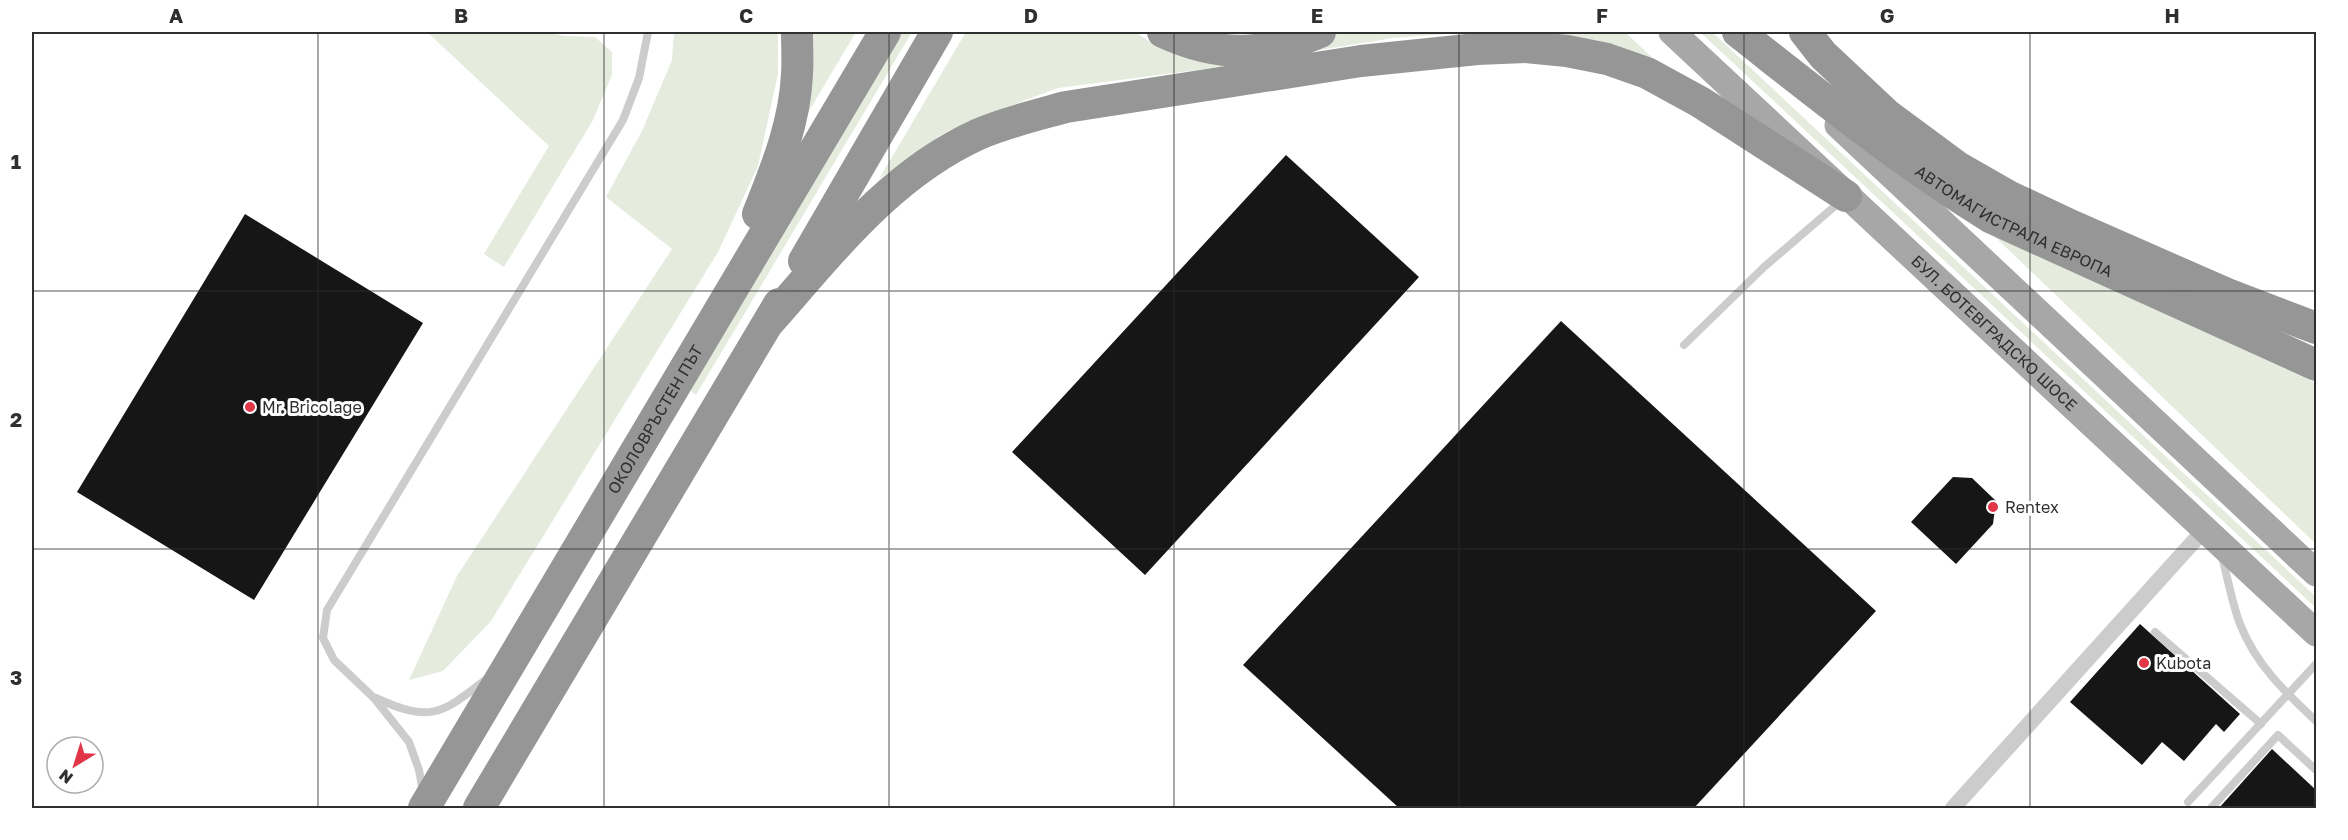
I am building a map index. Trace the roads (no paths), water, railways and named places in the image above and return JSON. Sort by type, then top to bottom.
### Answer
[{"type":"highway","points":[[724,302],[780,157],[791,117],[797,76],[797,32]]},
{"type":"highway","name":"ОКОЛОВРЪСТЕН ПЪТ","points":[[425,808],[885,32]]},
{"type":"highway","points":[[479,808],[769,322],[938,32]]},
{"type":"highway","points":[[1163,32],[1208,48],[1238,51],[1268,50],[1320,32]]},
{"type":"highway","name":"АВТОМАГИСТРАЛА ЕВРОПА","points":[[1738,32],[1876,140],[1956,196],[1992,218],[2316,365]]},
{"type":"highway","points":[[1805,32],[1824,56],[1878,107],[1959,168],[2008,196],[2227,294],[2316,328]]},
{"type":"highway","points":[[769,322],[876,204],[907,177],[940,155],[979,134],[1021,119],[1066,107],[1361,61],[1477,49],[1526,47],[1567,51],[1607,59],[1647,73],[1700,102],[1846,196]]},
{"type":"highway","points":[[2227,294],[2316,342]]},
{"type":"main road","name":"БУЛ. БОТЕВГРАДСКО ШОСЕ","points":[[1672,32],[2316,633]]},
{"type":"main road","points":[[1738,32],[2316,573]]},
{"type":"street","points":[[1953,808],[2212,536]]},
{"type":"lane","points":[[425,808],[419,770],[409,742],[374,698],[334,660],[323,638],[327,610],[623,120],[639,78],[648,32]]},
{"type":"lane","points":[[1683,345],[1764,267],[1846,196]]},
{"type":"lane","points":[[2212,536],[2239,623],[2257,659],[2288,695],[2316,721]]},
{"type":"lane","points":[[2155,632],[2261,724]]},
{"type":"lane","points":[[374,698],[402,710],[416,712],[444,709],[512,660]]},
{"type":"lane","points":[[2188,802],[2316,664]]},
{"type":"lane","points":[[2211,808],[2278,735],[2316,770]]},
{"type":"place","name":"Mr. Bricolage","points":[[250,407]]},
{"type":"place","name":"Rentex","points":[[1993,507]]},
{"type":"place","name":"Kubota","points":[[2144,663]]}]
